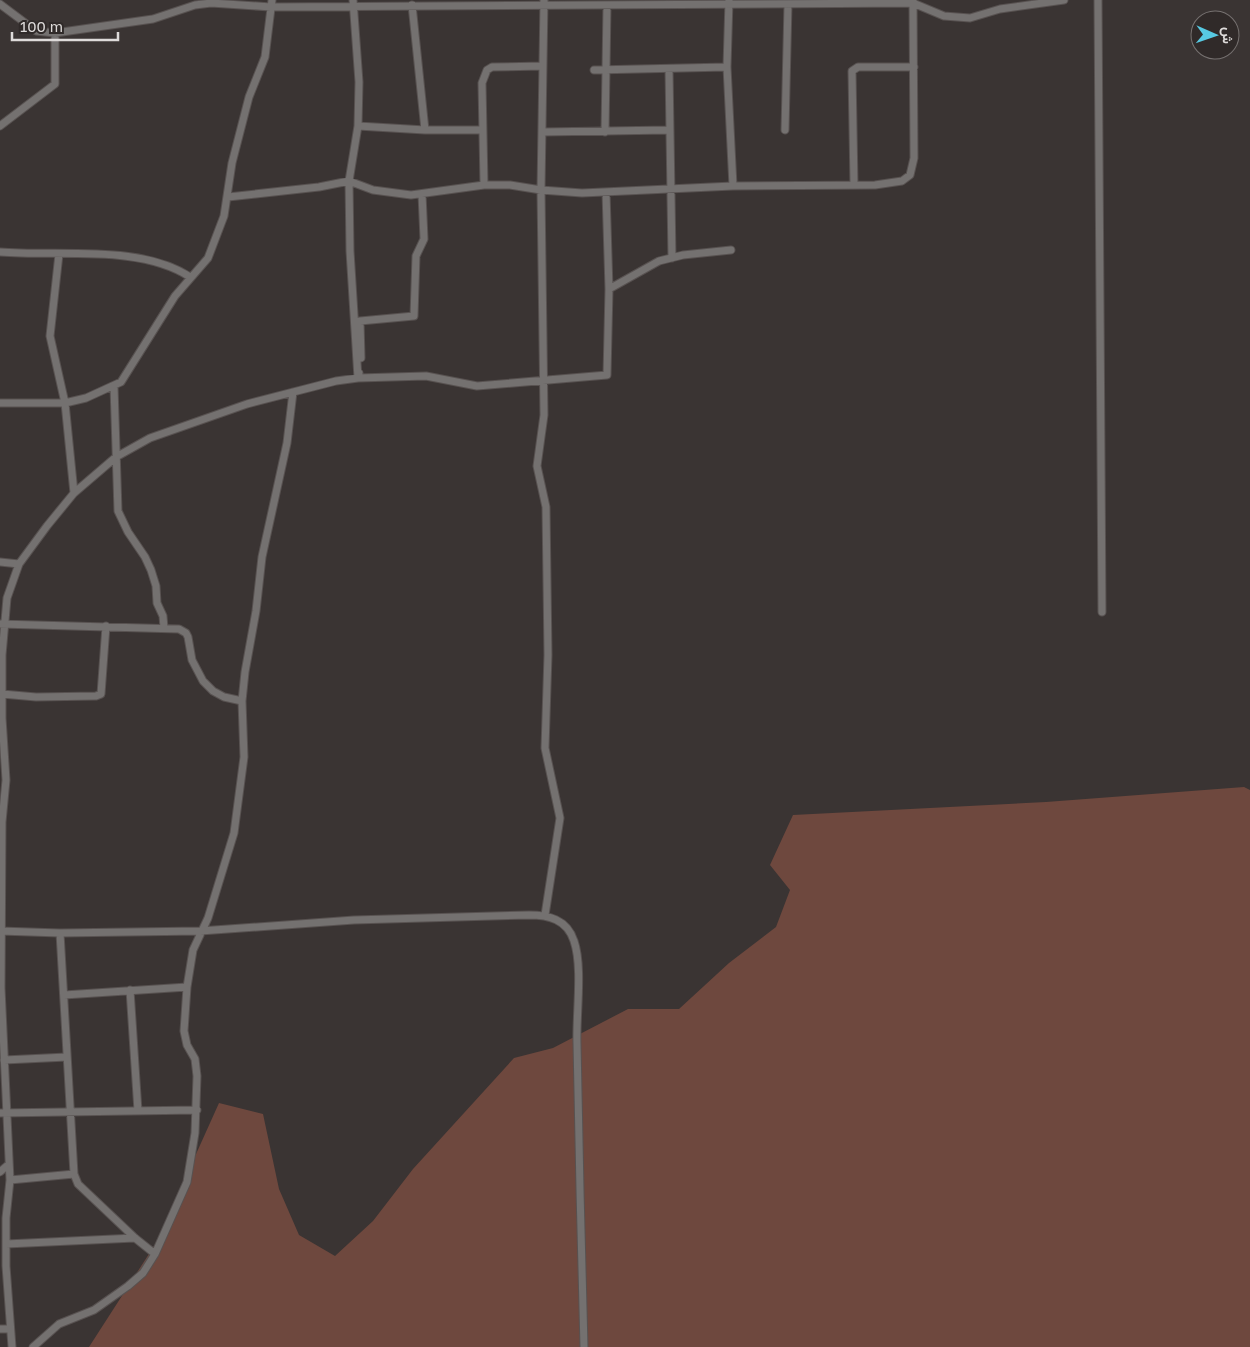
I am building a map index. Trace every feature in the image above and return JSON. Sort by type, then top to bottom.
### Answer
[{"type":"street","points":[[0,2],[36,31],[55,33],[153,20],[195,5],[211,3],[412,5],[544,2],[607,6],[729,2],[788,4],[913,2],[944,16],[970,18],[1000,9],[1064,0]]},
{"type":"street","points":[[1098,0],[1102,612]]},
{"type":"street","points":[[544,2],[541,190],[544,416],[537,466],[546,507],[548,655],[545,748],[560,818],[545,915]]},
{"type":"street","points":[[729,2],[727,67],[733,186]]},
{"type":"street","points":[[228,197],[319,187],[349,181],[373,190],[391,194],[422,194],[484,185],[510,185],[541,190],[606,192],[733,186],[854,185],[902,181],[910,174],[914,158],[913,2]]},
{"type":"street","points":[[353,3],[359,82],[358,126],[349,181],[352,312],[358,378]]},
{"type":"street","points":[[0,403],[64,403],[86,398],[120,382],[175,296],[208,258],[224,216],[232,163],[245,112],[266,57],[271,4]]},
{"type":"street","points":[[785,130],[788,4]]},
{"type":"street","points":[[412,5],[425,130]]},
{"type":"street","points":[[605,132],[607,6]]},
{"type":"street","points":[[0,126],[55,84],[55,33]]},
{"type":"street","points":[[484,185],[482,83],[487,70],[492,67],[543,66]]},
{"type":"street","points":[[594,70],[727,67]]},
{"type":"street","points":[[854,185],[852,71],[858,67],[914,67]]},
{"type":"street","points":[[669,69],[672,258]]},
{"type":"street","points":[[358,126],[425,130],[482,130]]},
{"type":"street","points":[[542,132],[669,130]]},
{"type":"street","points":[[12,1347],[6,1244],[10,1180],[3,1113],[4,1060],[0,931],[2,822],[6,780],[2,694],[2,624],[6,598],[19,564],[74,493],[116,457],[150,438],[247,404],[336,381],[358,378],[426,376],[477,386],[607,375],[609,289],[606,192]]},
{"type":"street","points":[[358,378],[361,364],[360,321],[414,316],[416,256],[424,239],[422,194]]},
{"type":"street","points":[[609,289],[659,261],[731,250]]},
{"type":"street","points":[[0,252],[120,256],[174,267],[190,277]]},
{"type":"street","points":[[59,254],[50,336],[64,403],[74,493]]},
{"type":"street","points":[[114,386],[118,511],[128,532],[146,557],[156,586],[157,603],[163,616],[164,628]]},
{"type":"street","points":[[33,1347],[59,1324],[94,1310],[143,1273],[155,1254],[186,1182],[197,1110],[195,1059],[187,1045],[184,1031],[187,987],[193,950],[200,931],[208,918],[234,833],[244,757],[242,701],[262,557],[287,443],[293,392]]},
{"type":"street","points":[[0,562],[19,564]]},
{"type":"street","points":[[2,624],[164,628],[186,633],[196,672],[203,682],[213,691],[224,697],[242,701]]},
{"type":"street","points":[[2,694],[36,697],[96,696],[101,694],[106,626]]},
{"type":"street","points":[[0,931],[60,933],[200,931],[354,920],[545,915],[560,922],[571,934],[577,960],[584,1347]]},
{"type":"street","points":[[60,933],[74,1174],[78,1184],[135,1238],[155,1254]]},
{"type":"street","points":[[64,995],[187,987]]},
{"type":"street","points":[[130,990],[138,1111]]},
{"type":"street","points":[[4,1060],[67,1057]]},
{"type":"street","points":[[3,1113],[197,1110]]},
{"type":"street","points":[[0,1172],[9,1164]]},
{"type":"street","points":[[10,1180],[74,1174]]},
{"type":"street","points":[[6,1244],[135,1238]]},
{"type":"street","points":[[0,1328],[10,1329]]},
{"type":"shaded area","points":[[1244,787],[1250,790],[1250,1347],[89,1347],[156,1243],[219,1103],[263,1114],[279,1189],[299,1235],[335,1256],[373,1221],[413,1169],[514,1058],[553,1048],[628,1009],[679,1009],[729,963],[776,927],[790,890],[770,865],[793,815],[1046,802]]}]
